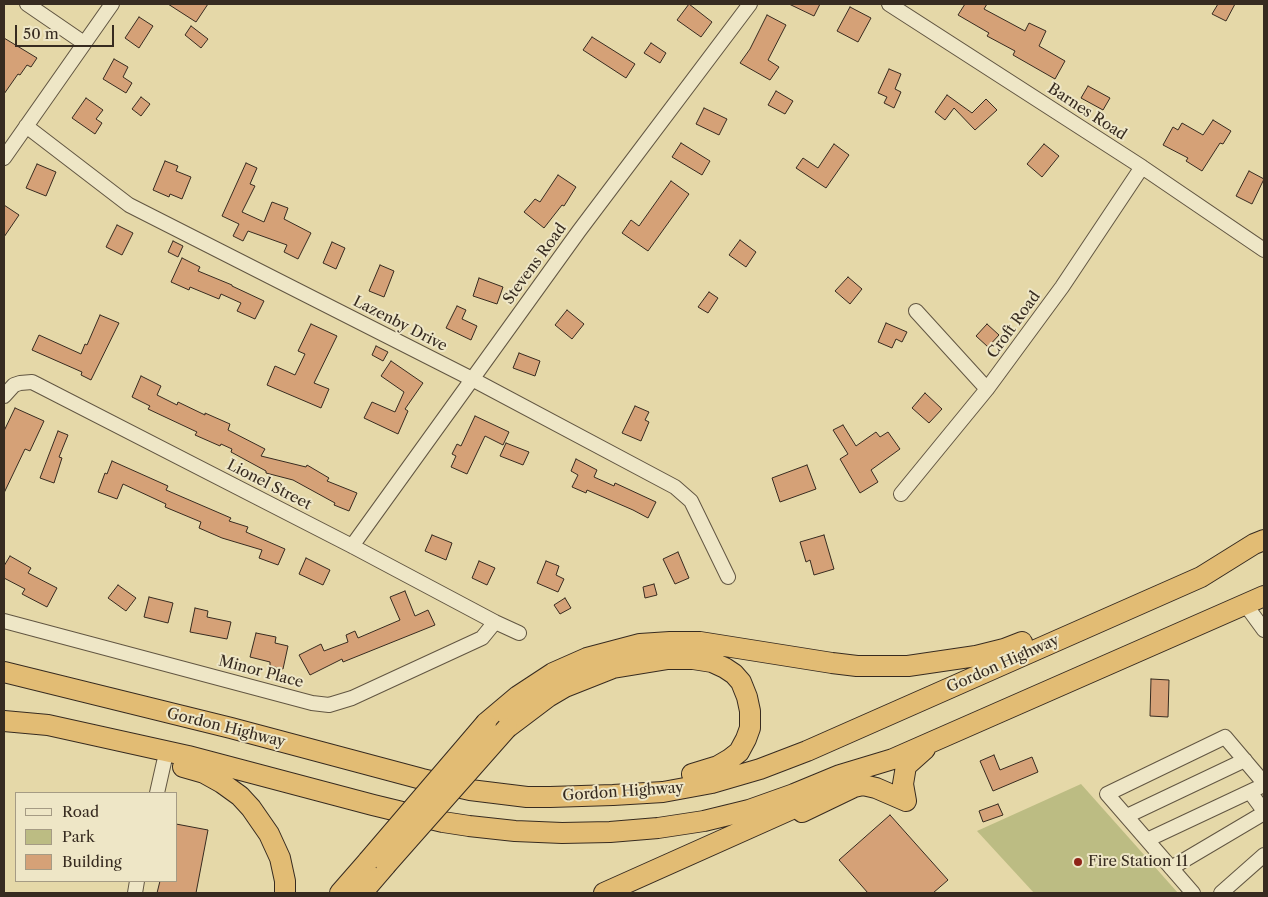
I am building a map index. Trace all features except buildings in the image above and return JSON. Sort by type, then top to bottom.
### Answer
[{"type":"highway","points":[[362,893],[377,863],[486,723],[518,696],[553,673],[587,658],[640,644],[670,642],[700,642],[806,660],[857,666],[908,666],[976,656],[1029,640],[1204,563],[1259,542]]},
{"type":"highway","name":"Gordon Highway","points":[[4,672],[470,790],[527,797],[613,796],[663,792],[712,782],[776,763],[831,740],[1201,577],[1259,542]]},
{"type":"highway","points":[[604,893],[838,788],[893,759],[1264,596]]},
{"type":"highway","points":[[340,893],[377,863],[507,728],[564,687],[613,668],[642,662],[685,659],[712,662],[730,671],[741,682],[748,704],[750,728],[739,752],[730,760],[693,774],[550,797]]},
{"type":"highway","points":[[4,722],[48,725],[188,756],[444,822],[515,831],[562,833],[658,828],[704,821],[749,810],[840,775],[893,759]]},
{"type":"highway","points":[[4,722],[41,734],[204,773],[222,783],[240,796],[269,834],[280,858],[285,882],[285,893]]},
{"type":"highway","points":[[738,833],[776,824],[854,787],[863,785],[906,800],[903,784],[906,766],[936,740]]},
{"type":"street","points":[[27,4],[84,43]]},
{"type":"street","points":[[4,158],[112,4]]},
{"type":"street","name":"Stevens Road","points":[[352,546],[579,231],[750,4]]},
{"type":"street","name":"Barnes Road","points":[[889,4],[1142,167],[1264,250]]},
{"type":"street","name":"Lazenby Drive","points":[[26,126],[129,205],[472,379],[675,487],[691,501],[728,577]]},
{"type":"street","name":"Croft Road","points":[[901,494],[987,388],[1062,287],[1142,167]]},
{"type":"street","points":[[916,311],[987,388]]},
{"type":"street","name":"Lionel Street","points":[[4,396],[14,385],[32,382],[520,634]]},
{"type":"street","points":[[1245,604],[1264,630]]},
{"type":"street","name":"Minor Place","points":[[4,621],[312,703],[329,705],[352,698],[482,638],[495,622]]},
{"type":"street","points":[[1147,840],[1264,784],[1225,737],[1107,794],[1192,893]]},
{"type":"street","points":[[1127,816],[1245,760]]},
{"type":"street","points":[[157,792],[164,762]]},
{"type":"street","points":[[1171,868],[1264,812],[1250,792]]},
{"type":"street","points":[[1221,893],[1264,856]]},
{"type":"green space","name":"Fire Station 11","points":[[1081,784],[1178,893],[1034,893],[977,831]]},
{"type":"place","name":"Fire Station 11","points":[[1078,862]]}]
